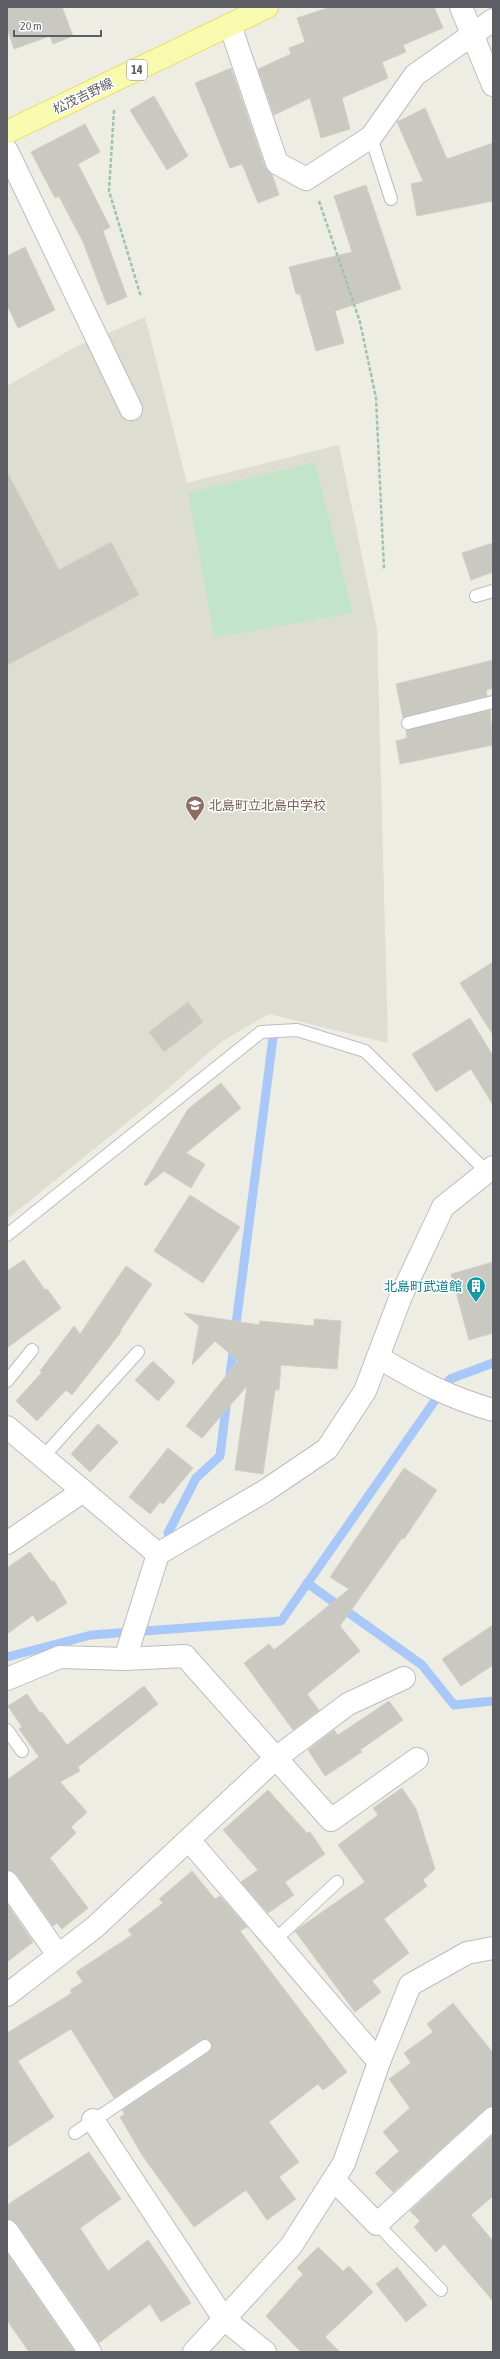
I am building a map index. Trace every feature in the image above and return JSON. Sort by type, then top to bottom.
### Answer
[{"type":"main road","name":"松茂吉野線","points":[[7,132],[267,7]]},
{"type":"street","points":[[461,7],[493,86]]},
{"type":"street","points":[[230,25],[278,163],[306,179],[371,137],[415,75],[473,36],[493,20]]},
{"type":"street","points":[[7,151],[131,409]]},
{"type":"street","points":[[125,1659],[158,1554],[265,1491],[327,1449],[366,1391],[401,1296],[443,1208],[490,1169]]},
{"type":"street","points":[[378,1356],[418,1382],[458,1400],[493,1410]]},
{"type":"street","points":[[7,1427],[158,1554]]},
{"type":"street","points":[[7,1543],[83,1491]]},
{"type":"street","points":[[7,1679],[60,1657],[125,1659],[185,1656],[331,1820],[417,1759]]},
{"type":"street","points":[[7,1995],[95,1927],[276,1758],[348,1704],[404,1678]]},
{"type":"street","points":[[189,1840],[379,2062]]},
{"type":"street","points":[[7,1882],[58,1956]]},
{"type":"street","points":[[194,2352],[290,2246],[334,2180],[344,2163],[379,2062],[410,1985],[467,1953],[493,1948]]},
{"type":"street","points":[[334,2180],[377,2224],[493,2118]]},
{"type":"street","points":[[93,2120],[224,2318],[265,2352]]},
{"type":"street","points":[[7,2231],[90,2352]]},
{"type":"lane","points":[[371,137],[391,199]]},
{"type":"lane","points":[[476,596],[493,590]]},
{"type":"lane","points":[[408,723],[493,702]]},
{"type":"lane","points":[[7,1235],[261,1032],[297,1030],[365,1051],[490,1169]]},
{"type":"lane","points":[[7,1381],[32,1350]]},
{"type":"lane","points":[[42,1458],[138,1352]]},
{"type":"lane","points":[[7,1730],[22,1751]]},
{"type":"lane","points":[[274,1940],[337,1882]]},
{"type":"lane","points":[[75,2133],[205,2046]]},
{"type":"lane","points":[[377,2224],[441,2290]]},
{"type":"path","points":[[116,80],[109,191],[141,297]]},
{"type":"path","points":[[306,179],[322,207],[360,322],[376,398],[384,570]]},
{"type":"shaded area","name":"北島町立北島中学校","points":[[145,317],[187,483],[339,445],[377,629],[388,1043],[269,1014],[221,1042],[150,1104],[7,1219],[7,386],[73,348]]},
{"type":"green space","points":[[315,462],[353,613],[214,638],[188,493]]},
{"type":"building","points":[[7,7],[62,7],[73,36],[53,44],[50,36],[14,49],[7,28]]},
{"type":"building","points":[[331,7],[434,7],[443,28],[403,45],[406,52],[382,62],[388,78],[342,98],[350,129],[321,138],[310,98],[274,115],[258,69],[291,54],[289,48],[305,42],[297,18]]},
{"type":"building","points":[[231,68],[265,167],[272,174],[279,195],[258,203],[242,164],[230,168],[195,83]]},
{"type":"building","points":[[154,96],[188,156],[167,170],[130,110]]},
{"type":"building","points":[[425,108],[447,159],[493,143],[493,201],[417,216],[411,184],[423,181],[397,122]]},
{"type":"building","points":[[85,124],[100,152],[78,164],[110,227],[103,231],[127,297],[107,305],[83,242],[59,196],[55,198],[31,152]]},
{"type":"building","points":[[366,185],[401,289],[335,311],[344,343],[316,351],[300,294],[296,294],[289,267],[352,252],[334,196]]},
{"type":"building","points":[[25,247],[55,310],[18,328],[7,305],[7,256]]},
{"type":"building","points":[[7,472],[59,570],[111,542],[139,595],[7,665]]},
{"type":"building","points":[[493,543],[493,572],[471,580],[462,553]]},
{"type":"building","points":[[493,660],[493,688],[486,690],[487,696],[403,718],[396,684]]},
{"type":"building","points":[[490,710],[493,745],[400,764],[396,741],[407,738],[406,730]]},
{"type":"building","points":[[493,962],[493,1035],[460,983]]},
{"type":"building","points":[[188,1002],[203,1022],[164,1052],[149,1032]]},
{"type":"building","points":[[470,1018],[493,1056],[493,1105],[471,1069],[436,1092],[412,1054]]},
{"type":"building","points":[[221,1083],[241,1108],[186,1153],[205,1164],[191,1188],[164,1171],[146,1186],[144,1184],[188,1109]]},
{"type":"building","points":[[190,1195],[240,1227],[203,1283],[154,1251]]},
{"type":"building","points":[[24,1260],[45,1290],[47,1289],[61,1308],[7,1348],[7,1271]]},
{"type":"building","name":"北島町武道館","points":[[493,1262],[493,1333],[469,1340],[451,1274]]},
{"type":"building","points":[[126,1266],[152,1284],[120,1331],[121,1332],[72,1395],[66,1390],[37,1421],[16,1401],[42,1372],[40,1371],[74,1326],[80,1334]]},
{"type":"building","points":[[184,1313],[259,1325],[260,1321],[314,1326],[314,1319],[341,1321],[337,1369],[281,1365],[279,1390],[275,1390],[263,1474],[235,1470],[247,1386],[202,1438],[186,1426],[238,1361],[215,1341],[192,1365],[199,1326]]},
{"type":"building","points":[[153,1361],[175,1382],[158,1401],[135,1380]]},
{"type":"building","points":[[98,1424],[118,1442],[90,1472],[71,1454]]},
{"type":"building","points":[[168,1448],[193,1468],[163,1504],[160,1502],[150,1514],[129,1497]]},
{"type":"building","points":[[404,1468],[437,1490],[404,1539],[402,1538],[340,1626],[360,1651],[307,1694],[319,1710],[293,1730],[244,1663],[269,1644],[274,1650],[349,1589],[330,1577]]},
{"type":"building","points":[[30,1552],[52,1582],[54,1581],[67,1603],[37,1622],[33,1615],[7,1634],[7,1568]]},
{"type":"building","points":[[493,1625],[493,1665],[461,1686],[442,1659]]},
{"type":"building","points":[[144,1686],[158,1704],[78,1767],[80,1771],[60,1782],[87,1812],[71,1827],[76,1833],[50,1858],[88,1908],[62,1929],[57,1923],[53,1926],[17,1875],[7,1870],[7,1780],[39,1757],[19,1729],[22,1727],[8,1706],[27,1694],[40,1713],[42,1712],[67,1745]]},
{"type":"building","points":[[389,1701],[403,1720],[360,1750],[362,1752],[325,1776],[308,1750],[334,1730],[338,1735]]},
{"type":"building","points":[[402,1788],[416,1809],[435,1869],[423,1880],[427,1886],[384,1919],[409,1953],[372,1981],[381,1992],[355,2012],[295,1931],[365,1882],[338,1845],[378,1815],[373,1808]]},
{"type":"building","points":[[268,1790],[307,1833],[310,1832],[325,1854],[285,1882],[294,1895],[268,1913],[241,1882],[258,1870],[223,1830]]},
{"type":"building","points":[[192,1871],[215,1899],[220,1896],[247,1927],[240,1931],[347,2072],[323,2090],[318,2084],[269,2122],[299,2162],[279,2177],[296,2199],[267,2220],[246,2190],[194,2227],[142,2155],[120,2117],[125,2114],[122,2110],[209,2052],[212,2045],[208,2039],[201,2040],[114,2098],[71,2029],[18,2061],[54,2117],[7,2148],[7,2033],[72,1993],[70,1990],[83,1982],[76,1972],[132,1935],[128,1930],[163,1903],[159,1899]]},
{"type":"building","points":[[7,1904],[33,1942],[7,1962]]},
{"type":"building","points":[[453,2003],[493,2053],[493,2106],[485,2109],[393,2192],[375,2173],[399,2151],[383,2132],[410,2108],[389,2079],[411,2063],[404,2053],[433,2032],[427,2024]]},
{"type":"building","points":[[493,2135],[493,2196],[471,2215],[493,2241],[493,2301],[444,2244],[436,2252],[414,2227],[420,2221],[410,2211]]},
{"type":"building","points":[[89,2152],[121,2199],[80,2228],[108,2271],[148,2240],[191,2303],[161,2322],[150,2304],[99,2343],[17,2224],[7,2219],[7,2205]]},
{"type":"building","points":[[318,2247],[343,2271],[349,2266],[373,2292],[325,2337],[340,2352],[301,2352],[266,2316],[303,2274],[297,2268]]},
{"type":"building","points":[[7,2253],[75,2352],[29,2352],[7,2320]]},
{"type":"building","points":[[397,2267],[427,2305],[406,2322],[376,2284]]},
{"type":"waterway","points":[[235,1332],[273,1038]]},
{"type":"waterway","points":[[229,1382],[234,1345]]},
{"type":"waterway","points":[[7,1657],[91,1635],[281,1621],[450,1379],[493,1363]]},
{"type":"waterway","points":[[168,1533],[196,1478],[220,1456],[227,1399]]},
{"type":"waterway","points":[[307,1583],[422,1665],[454,1705],[493,1701]]},
{"type":"place","name":"北島町立北島中学校","points":[[195,822]]},
{"type":"place","name":"北島町武道館","points":[[476,1303]]}]
